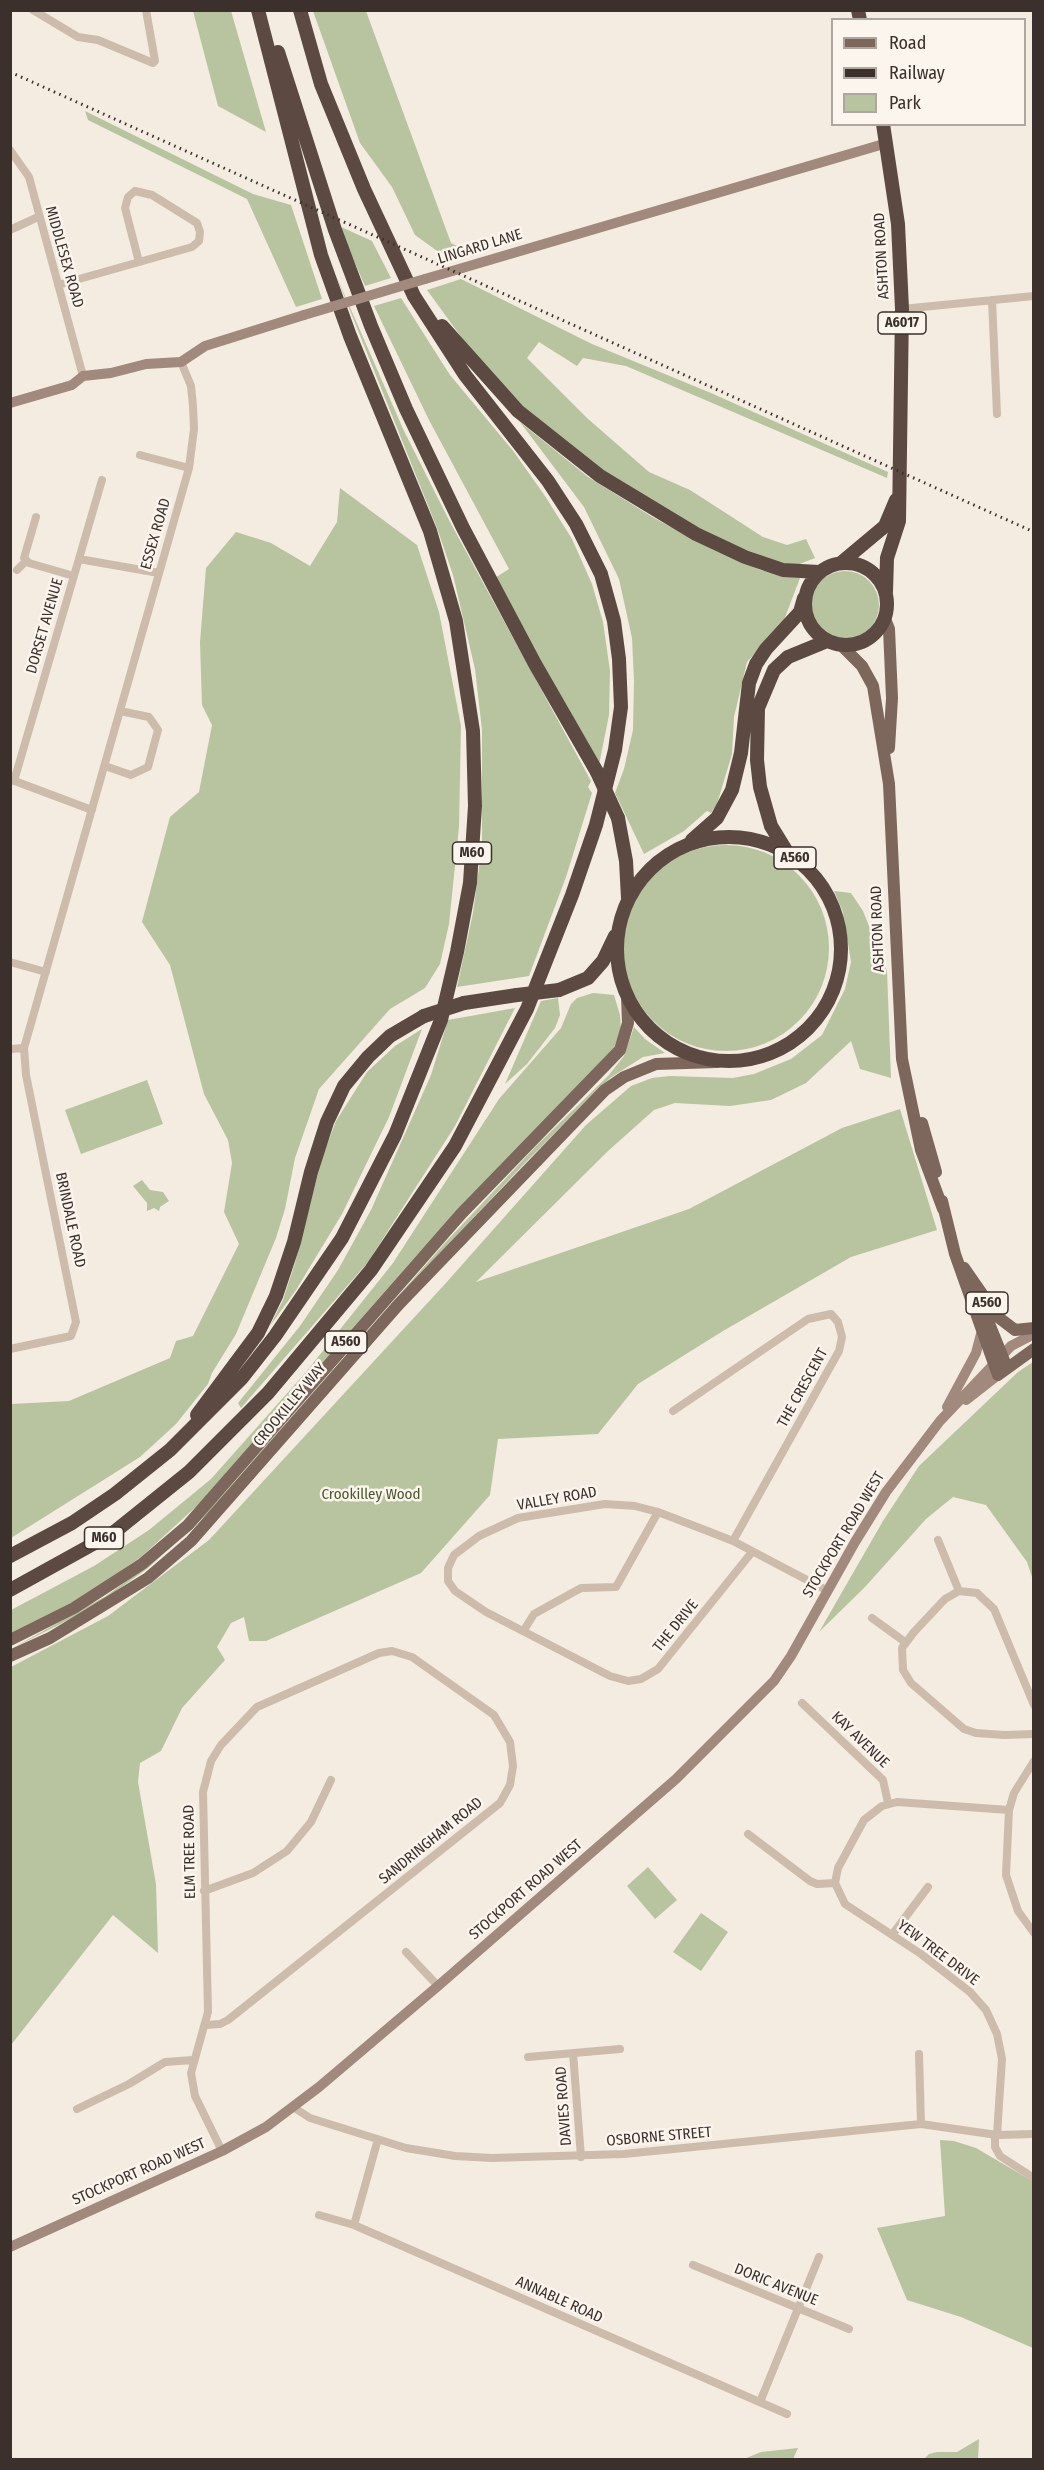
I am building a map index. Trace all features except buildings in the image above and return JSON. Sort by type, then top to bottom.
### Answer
[{"type":"highway","name":"M60","points":[[10,1557],[72,1523],[115,1494],[170,1450],[242,1378],[275,1336],[342,1238],[395,1135],[441,1020],[458,952],[470,883],[475,806],[473,731],[456,621],[430,531],[350,336],[321,255],[258,10]]},
{"type":"highway","points":[[265,10],[335,230],[371,326],[406,409],[463,528],[535,663],[597,772],[618,818],[626,861],[628,898]]},
{"type":"highway","name":"M60","points":[[10,1590],[113,1533],[189,1472],[268,1393],[371,1270],[455,1146],[513,1040],[572,895],[596,825],[615,750],[621,707],[619,659],[614,621],[601,574],[576,524],[548,481],[465,375],[414,296],[364,189],[321,84],[300,10]]},
{"type":"highway","name":"ASHTON ROAD","points":[[883,126],[898,224],[902,309],[899,521],[887,558],[886,592]]},
{"type":"highway","name":"M60","points":[[414,296],[518,411],[600,476],[696,534],[745,557],[783,570],[819,572]]},
{"type":"highway","name":"ASHTON ROAD","points":[[842,562],[885,526],[898,495]]},
{"type":"highway","points":[[819,572],[842,562],[864,566],[881,582],[886,592]]},
{"type":"highway","name":"A560","points":[[691,841],[738,836],[758,840],[787,852],[802,863],[822,884],[838,921],[842,942],[840,969],[833,991],[812,1025],[770,1055],[752,1060],[717,1062],[682,1051],[663,1040],[641,1019],[627,997],[616,954],[618,929],[628,898],[639,880],[658,861],[691,841],[712,824],[726,804],[741,753],[749,683],[756,664],[800,612],[812,579],[819,572]]},
{"type":"highway","name":"A560","points":[[787,852],[771,826],[760,787],[757,760],[759,708],[774,670],[788,657],[834,643],[866,640],[876,632],[885,619],[886,592]]},
{"type":"highway","name":"A560","points":[[804,598],[809,623],[834,643]]},
{"type":"highway","name":"M60","points":[[192,1428],[199,1410],[258,1334],[276,1296],[321,1142],[344,1086],[368,1057],[390,1036],[424,1016],[464,1003],[559,990],[588,978],[603,961],[618,929]]},
{"type":"main road","name":"LINGARD LANE","points":[[182,363],[205,346],[304,315],[887,143]]},
{"type":"main road","points":[[10,403],[72,385],[83,376],[111,373],[146,364],[182,363]]},
{"type":"main road","name":"ASHTON ROAD","points":[[885,619],[889,629],[892,698],[888,771],[897,1002],[902,1059],[907,1086],[927,1138],[955,1254],[981,1334],[1000,1366]]},
{"type":"main road","name":"ASHTON ROAD","points":[[834,643],[862,666],[873,686],[888,771]]},
{"type":"main road","name":"CROOKILLEY WAY","points":[[10,1640],[74,1608],[142,1564],[188,1525],[461,1214],[620,1050],[628,1023],[627,997]]},
{"type":"main road","name":"CROOKILLEY WAY","points":[[10,1656],[50,1638],[148,1578],[191,1541],[399,1304],[606,1090],[624,1077],[656,1064],[717,1062]]},
{"type":"main road","name":"ASHTON ROAD","points":[[955,1254],[998,1317],[1015,1330],[1034,1328]]},
{"type":"main road","name":"ASHTON ROAD","points":[[971,1278],[1000,1366]]},
{"type":"main road","name":"STOCKPORT ROAD WEST","points":[[10,2247],[222,2151],[266,2127],[438,1986],[676,1779],[763,1693],[791,1656],[886,1492],[940,1420],[976,1353],[981,1334]]},
{"type":"main road","name":"STOCKPORT ROAD WEST","points":[[940,1420],[1000,1366],[1019,1340],[1034,1334]]},
{"type":"main road","name":"STOCKPORT ROAD WEST","points":[[1000,1366],[1034,1349]]},
{"type":"street","points":[[33,10],[52,24],[78,37],[98,40],[153,63],[155,61],[146,10]]},
{"type":"street","name":"MIDDLESEX ROAD","points":[[10,150],[29,177],[83,376]]},
{"type":"street","points":[[58,285],[192,247],[199,241],[200,232],[197,223],[152,195],[135,191],[128,197],[125,208],[139,262]]},
{"type":"street","points":[[10,230],[38,217]]},
{"type":"street","points":[[902,309],[1034,296]]},
{"type":"street","points":[[992,300],[997,414]]},
{"type":"street","name":"ESSEX ROAD","points":[[24,1048],[189,468],[194,429],[193,406],[191,386],[182,363]]},
{"type":"street","points":[[140,455],[189,468]]},
{"type":"street","name":"DORSET AVENUE","points":[[12,780],[102,480]]},
{"type":"street","points":[[26,561],[24,558],[36,517]]},
{"type":"street","points":[[79,559],[159,573]]},
{"type":"street","points":[[17,570],[26,561]]},
{"type":"street","points":[[26,561],[74,576]]},
{"type":"street","points":[[105,766],[130,775],[148,767],[158,730],[149,717],[120,711]]},
{"type":"street","points":[[12,780],[92,810]]},
{"type":"street","points":[[10,962],[46,972]]},
{"type":"street","points":[[10,1050],[24,1048]]},
{"type":"street","name":"BRINDALE ROAD","points":[[10,1349],[71,1336],[76,1322],[26,1075],[24,1048]]},
{"type":"street","name":"THE CRESCENT","points":[[674,1411],[808,1319],[831,1314],[838,1322],[842,1337],[839,1351],[732,1541]]},
{"type":"street","name":"VALLEY ROAD","points":[[448,1568],[454,1555],[479,1536],[518,1518],[605,1504],[635,1506],[658,1512],[732,1541],[752,1552]]},
{"type":"street","points":[[524,1630],[534,1614],[581,1588],[616,1587],[658,1512]]},
{"type":"street","points":[[938,1540],[959,1591]]},
{"type":"street","points":[[752,1552],[828,1591]]},
{"type":"street","name":"THE DRIVE","points":[[448,1568],[448,1581],[455,1591],[486,1612],[610,1676],[628,1681],[641,1679],[658,1669],[752,1552]]},
{"type":"street","points":[[1034,1706],[994,1609],[976,1593],[959,1591],[945,1599],[905,1642],[901,1657],[903,1670],[911,1683],[964,1729],[976,1733],[1034,1734]]},
{"type":"street","points":[[872,1618],[905,1642]]},
{"type":"street","name":"ELM TREE ROAD","points":[[222,2151],[195,2096],[191,2073],[193,2060],[206,2025],[208,1990],[203,1792],[211,1761],[221,1745],[257,1707],[379,1653],[392,1651]]},
{"type":"street","name":"SANDRINGHAM ROAD","points":[[206,2025],[220,2024],[231,2018],[500,1803],[510,1785],[513,1766],[510,1742],[494,1714],[412,1657],[392,1651]]},
{"type":"street","name":"KAY AVENUE","points":[[802,1703],[883,1780],[888,1803]]},
{"type":"street","points":[[1034,1761],[1014,1793],[1009,1810],[1006,1875],[1018,1911],[1034,1933]]},
{"type":"street","points":[[204,1891],[254,1873],[287,1851],[311,1822],[331,1780]]},
{"type":"street","points":[[748,1834],[810,1881],[817,1884],[835,1883],[838,1868],[864,1820],[888,1803],[1009,1810]]},
{"type":"street","name":"YEW TREE DRIVE","points":[[835,1883],[844,1904],[892,1935],[970,1992],[992,2022],[1002,2059],[996,2135]]},
{"type":"street","points":[[892,1935],[928,1887]]},
{"type":"street","points":[[406,1952],[438,1986]]},
{"type":"street","points":[[528,2058],[620,2049]]},
{"type":"street","name":"DAVIES ROAD","points":[[573,2053],[581,2157]]},
{"type":"street","points":[[919,2054],[921,2124]]},
{"type":"street","points":[[77,2109],[129,2084],[165,2062],[193,2060]]},
{"type":"street","name":"OSBORNE STREET","points":[[293,2107],[310,2118],[406,2148],[455,2156],[581,2157],[921,2124],[996,2135],[1034,2134]]},
{"type":"street","points":[[996,2135],[995,2147],[1000,2156],[1034,2178]]},
{"type":"street","points":[[354,2225],[378,2139]]},
{"type":"street","name":"ANNABLE ROAD","points":[[319,2215],[354,2225],[788,2414]]},
{"type":"street","points":[[760,2402],[819,2258]]},
{"type":"street","name":"DORIC AVENUE","points":[[693,2265],[849,2329]]},
{"type":"green space","points":[[193,11],[231,11],[266,132],[218,106]]},
{"type":"green space","points":[[313,11],[366,11],[451,243],[459,247],[440,253],[415,235],[392,187],[360,143]]},
{"type":"green space","points":[[85,111],[253,194],[291,205],[322,299],[296,307],[247,199],[88,120]]},
{"type":"green space","points":[[339,226],[372,241],[391,278],[365,286]]},
{"type":"green space","points":[[335,273],[404,431],[450,522],[591,781],[588,787],[592,793],[566,877],[529,976],[457,987],[473,913],[482,845],[482,730],[475,669],[453,575],[437,528]]},
{"type":"green space","points":[[461,279],[592,344],[711,393],[888,472],[887,478],[626,366],[583,358],[577,366],[539,342],[527,358],[587,418],[649,472],[690,490],[763,537],[787,545],[806,539],[815,558],[797,565],[783,564],[726,542],[674,516],[618,482],[534,417],[483,367],[427,290]]},
{"type":"green space","points":[[401,298],[450,375],[514,452],[545,496],[572,539],[592,584],[603,622],[610,671],[609,715],[599,765],[493,579],[509,569],[429,420],[374,306]]},
{"type":"green space","points":[[520,422],[588,477],[654,518],[714,550],[760,570],[800,578],[784,620],[747,662],[734,717],[732,754],[717,804],[711,813],[707,811],[684,831],[644,854],[615,793],[624,769],[633,730],[634,681],[632,638],[619,579],[584,507]]},
{"type":"green space","points":[[340,488],[417,545],[439,612],[461,726],[459,827],[449,924],[440,964],[425,988],[390,1009],[319,1089],[295,1158],[285,1209],[276,1238],[236,1334],[212,1373],[208,1384],[176,1424],[140,1457],[11,1538],[11,1404],[69,1401],[170,1358],[176,1341],[193,1336],[239,1244],[224,1212],[232,1163],[228,1140],[204,1094],[170,965],[142,922],[170,817],[199,792],[212,725],[202,705],[200,642],[206,568],[236,532],[271,543],[310,566],[337,522]]},
{"type":"green space","points":[[845,571],[858,574],[869,581],[876,592],[879,605],[876,618],[869,629],[858,636],[845,639],[832,636],[821,629],[814,618],[811,605],[814,592],[821,581],[832,574]]},
{"type":"green space","points":[[716,845],[736,845],[756,849],[775,857],[792,868],[806,882],[825,918],[829,948],[825,978],[817,997],[806,1014],[792,1028],[756,1047],[736,1051],[716,1051],[696,1047],[677,1039],[660,1028],[646,1014],[627,978],[623,958],[623,938],[627,918],[635,899],[646,882],[660,868],[696,849]]},
{"type":"green space","name":"Crookilley Wood","points":[[834,891],[851,893],[863,911],[887,971],[891,1078],[860,1069],[851,1041],[806,1083],[771,1100],[730,1106],[675,1103],[654,1110],[608,1151],[476,1282],[689,1209],[842,1128],[900,1109],[937,1230],[851,1257],[723,1331],[638,1384],[598,1434],[498,1439],[490,1495],[421,1573],[266,1641],[249,1641],[244,1617],[231,1623],[217,1647],[225,1660],[182,1708],[161,1751],[140,1763],[138,1782],[156,1884],[158,1953],[113,1915],[11,2045],[11,1667],[108,1616],[209,1540],[445,1284],[586,1125],[631,1086],[652,1078],[670,1076],[733,1078],[754,1074],[791,1059],[822,1035],[845,989],[851,962],[843,912]]},
{"type":"green space","points":[[593,993],[614,995],[620,1015],[621,1029],[613,1051],[416,1256],[199,1504],[141,1557],[74,1602],[11,1634],[11,1610],[94,1566],[149,1530],[211,1479],[306,1372],[393,1263],[499,1099],[561,1028],[571,1004],[577,998]]},
{"type":"green space","points":[[558,998],[560,1015],[555,1028],[527,1064],[505,1084],[541,1001]]},
{"type":"green space","points":[[515,1008],[455,1126],[368,1262],[241,1408],[238,1403],[300,1326],[338,1270],[371,1210],[431,1075],[448,1020]]},
{"type":"green space","points":[[634,1027],[645,1039],[665,1053],[643,1057],[610,1078],[527,1161],[423,1271],[219,1503],[148,1568],[112,1594],[82,1613],[11,1649],[106,1596],[143,1569],[186,1531],[227,1490],[444,1244],[537,1145],[608,1076],[624,1056]]},
{"type":"green space","points":[[422,1029],[389,1117],[342,1214],[296,1290],[270,1326],[283,1300],[295,1263],[322,1158],[336,1121],[367,1072],[395,1046]]},
{"type":"green space","points":[[147,1080],[163,1124],[81,1154],[65,1110]]},
{"type":"green space","points":[[142,1180],[150,1190],[163,1192],[169,1201],[160,1207],[159,1211],[154,1208],[147,1211],[147,1203],[133,1186]]},
{"type":"green space","points":[[1033,1362],[1033,1580],[1027,1562],[986,1505],[953,1497],[926,1519],[865,1587],[819,1632],[883,1521],[919,1466],[1018,1372]]},
{"type":"green space","points":[[648,1867],[677,1900],[655,1919],[627,1886]]},
{"type":"green space","points":[[701,1913],[728,1932],[701,1971],[673,1952]]},
{"type":"green space","points":[[940,2140],[954,2141],[976,2148],[1034,2182],[1033,2348],[961,2317],[907,2300],[877,2228],[945,2216]]},
{"type":"green space","points":[[979,2439],[978,2459],[924,2459],[929,2454],[937,2452],[957,2452]]},
{"type":"green space","points":[[798,2448],[793,2459],[744,2459],[761,2452]]},
{"type":"railway","points":[[10,72],[1034,532]]}]
